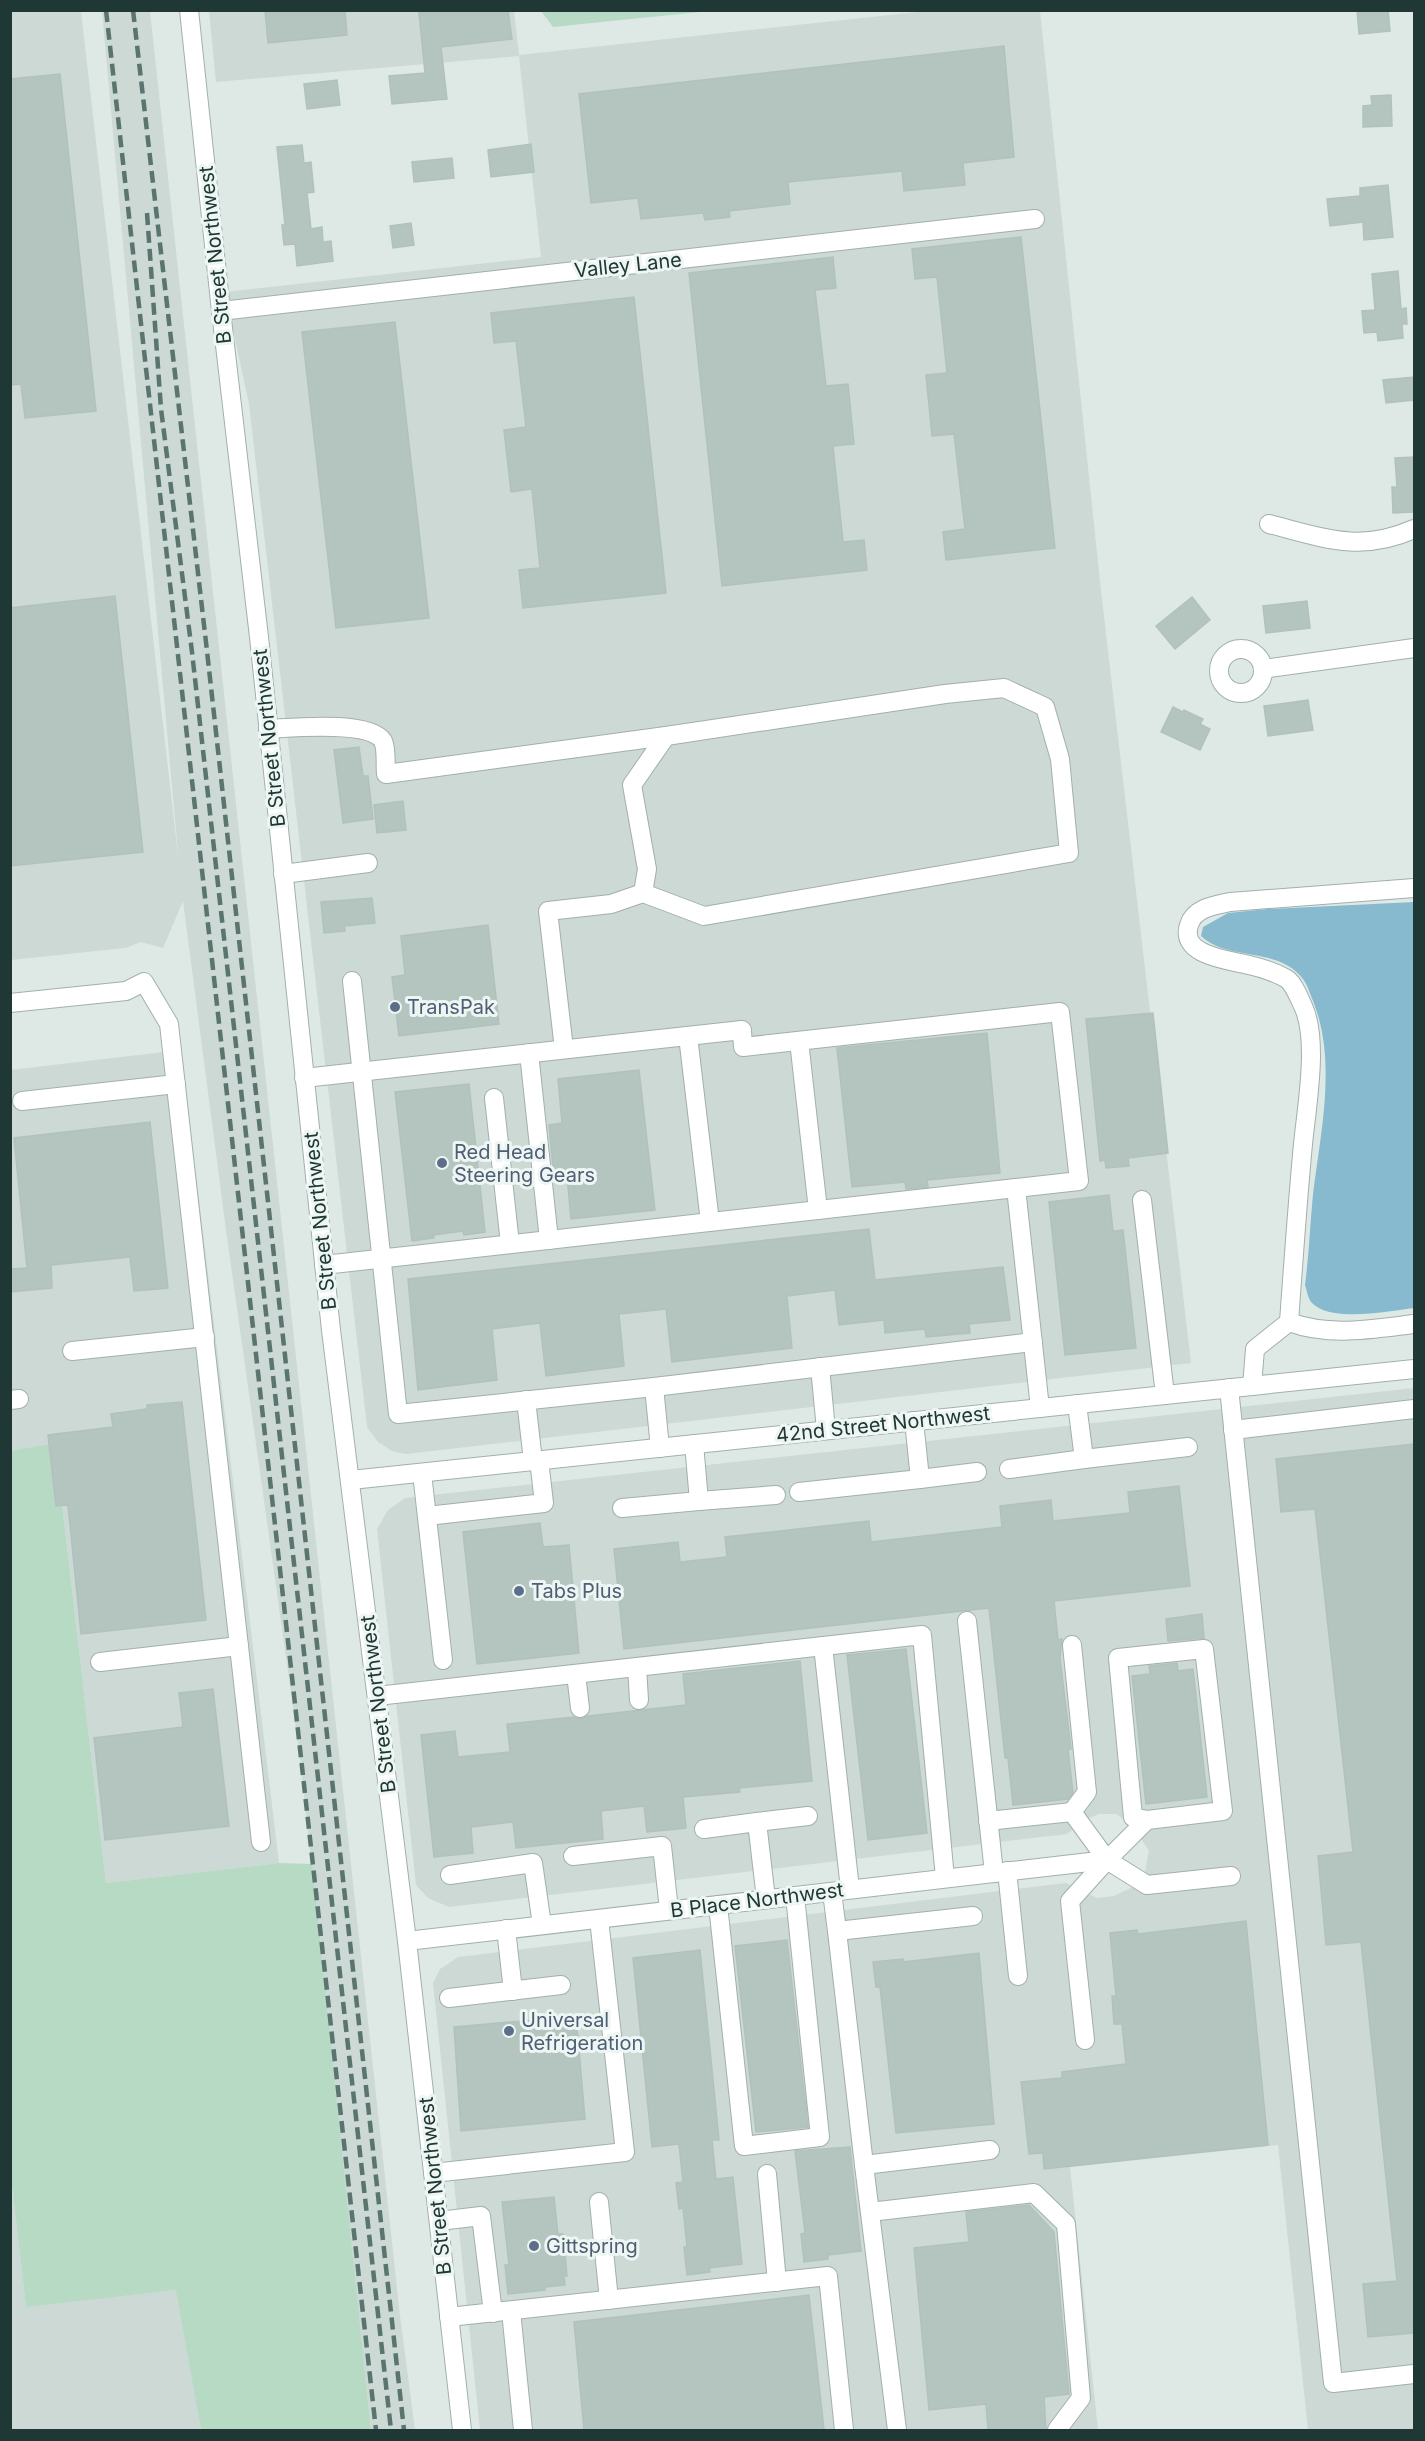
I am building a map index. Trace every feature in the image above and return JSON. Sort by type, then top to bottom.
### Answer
[{"type":"street","name":"B Street Northwest","points":[[189,10],[324,1265],[407,1941],[462,2430]]},
{"type":"street","name":"Valley Lane","points":[[221,310],[1035,219]]},
{"type":"street","points":[[1269,524],[1349,543],[1382,540],[1414,529]]},
{"type":"street","points":[[1263,669],[1414,648]]},
{"type":"street","points":[[268,729],[345,727],[377,734],[384,743],[386,774],[666,736],[945,694],[1004,688],[1045,707],[1060,759],[1069,853],[704,916],[642,893],[611,904],[548,911],[564,1049]]},
{"type":"street","points":[[642,893],[647,869],[632,785],[666,736]]},
{"type":"street","points":[[283,874],[368,864]]},
{"type":"street","points":[[1252,1386],[1255,1349],[1289,1322],[1309,1083],[1310,1038],[1304,1009],[1290,981],[1273,972],[1218,958],[1195,948],[1188,939],[1189,925],[1196,914],[1210,906],[1230,902],[1414,888]]},
{"type":"street","points":[[352,981],[398,1414],[654,1387],[1033,1342]]},
{"type":"street","points":[[10,1004],[126,991],[144,982],[169,1024],[261,1842]]},
{"type":"street","points":[[304,1078],[742,1030],[744,1047],[1060,1012],[1079,1181],[324,1265]]},
{"type":"street","points":[[687,1036],[710,1222]]},
{"type":"street","points":[[799,1041],[818,1210]]},
{"type":"street","points":[[528,1053],[549,1240]]},
{"type":"street","points":[[22,1101],[176,1084]]},
{"type":"street","points":[[495,1098],[510,1244]]},
{"type":"street","points":[[1016,1188],[1040,1408]]},
{"type":"street","points":[[1142,1200],[1165,1395]]},
{"type":"street","points":[[1289,1322],[1306,1329],[1326,1331],[1414,1324]]},
{"type":"street","points":[[72,1351],[205,1337]]},
{"type":"street","points":[[820,1367],[826,1430]]},
{"type":"street","name":"42nd Street Northwest","points":[[351,1480],[1414,1369]]},
{"type":"street","points":[[654,1387],[660,1448]]},
{"type":"street","points":[[1229,1388],[1333,2383],[1414,2374]]},
{"type":"street","points":[[427,1516],[544,1503],[526,1400]]},
{"type":"street","points":[[1077,1404],[1084,1460]]},
{"type":"street","points":[[1233,1430],[1414,1409]]},
{"type":"street","points":[[914,1421],[920,1479]]},
{"type":"street","points":[[694,1444],[699,1501]]},
{"type":"street","points":[[1009,1469],[1188,1447]]},
{"type":"street","points":[[800,1492],[977,1472]]},
{"type":"street","points":[[422,1473],[443,1660]]},
{"type":"street","points":[[622,1508],[776,1495]]},
{"type":"street","points":[[967,1621],[988,1821],[1000,1872],[1018,1976]]},
{"type":"street","points":[[377,1696],[922,1635],[945,1878]]},
{"type":"street","points":[[988,1821],[1072,1812],[1087,1792],[1072,1645]]},
{"type":"street","points":[[100,1662],[239,1646]]},
{"type":"street","points":[[823,1646],[841,1891],[837,1931],[897,2430]]},
{"type":"street","points":[[1085,2040],[1070,1901],[1147,1820],[1223,1811],[1204,1649],[1118,1658],[1133,1817],[1147,1820]]},
{"type":"street","points":[[637,1667],[639,1700]]},
{"type":"street","points":[[576,1674],[580,1708]]},
{"type":"street","points":[[1072,1812],[1107,1860],[1147,1885],[1231,1876]]},
{"type":"street","points":[[704,1829],[808,1816]]},
{"type":"street","points":[[757,1822],[766,1899]]},
{"type":"street","points":[[573,1856],[662,1846],[669,1910]]},
{"type":"street","name":"B Place Northwest","points":[[407,1941],[1107,1860]]},
{"type":"street","points":[[450,1875],[533,1863],[542,1925]]},
{"type":"street","points":[[718,1905],[744,2146],[820,2137],[795,1896]]},
{"type":"street","points":[[837,1931],[973,1916]]},
{"type":"street","points":[[433,2173],[625,2152],[599,1919]]},
{"type":"street","points":[[506,1929],[513,1991]]},
{"type":"street","points":[[449,1998],[561,1985]]},
{"type":"street","points":[[864,2165],[990,2150]]},
{"type":"street","points":[[767,2175],[777,2282]]},
{"type":"street","points":[[870,2212],[1034,2193],[1066,2224],[1081,2398],[1057,2430]]},
{"type":"street","points":[[599,2202],[609,2300]]},
{"type":"street","points":[[439,2221],[481,2216],[502,2312],[523,2430]]},
{"type":"street","points":[[450,2318],[828,2276],[844,2430]]},
{"type":"shaded area","points":[[10,11],[81,11],[179,864],[102,11],[150,11],[400,2316],[415,2430],[371,2430],[300,1757],[226,1230],[183,901],[163,948],[141,942],[125,948],[11,960]]},
{"type":"shaded area","points":[[209,11],[514,11],[519,55],[927,11],[1040,11],[1101,591],[1191,1363],[406,1454],[392,1451],[378,1442],[367,1427],[249,404],[225,292],[541,257],[519,56],[216,82]]},
{"type":"shaded area","points":[[181,1050],[279,1863],[106,1883],[55,1443],[11,1451],[10,1070]]},
{"type":"shaded area","points":[[1414,1388],[1414,2430],[1308,2430],[1278,2145],[1070,2167],[1098,2430],[480,2430],[433,1983],[440,1969],[458,1957],[1066,1883],[1097,1898],[1114,1896],[1135,1886],[1145,1871],[1149,1851],[1132,1825],[1116,1814],[1099,1814],[1089,1818],[1067,1834],[449,1907],[428,1898],[416,1885],[377,1529],[388,1510],[405,1498]]},
{"type":"shaded area","points":[[10,2169],[26,2306],[177,2290],[201,2430],[11,2430]]},
{"type":"green space","points":[[541,11],[710,11],[553,27]]},
{"type":"green space","points":[[55,1443],[106,1883],[279,1863],[312,1864],[371,2430],[201,2430],[176,2290],[26,2307],[10,2168],[10,1451]]},
{"type":"water","points":[[1414,902],[1414,1308],[1361,1314],[1333,1313],[1312,1303],[1305,1285],[1313,1194],[1323,1119],[1326,1069],[1319,1019],[1311,996],[1303,979],[1293,969],[1267,958],[1225,949],[1201,936],[1203,927],[1228,913]]},
{"type":"building","points":[[265,10],[345,10],[347,35],[268,43]]},
{"type":"building","points":[[440,10],[508,10],[512,39],[441,47],[447,99],[392,104],[389,76],[425,73],[419,13]]},
{"type":"building","points":[[1357,10],[1388,10],[1390,31],[1359,34]]},
{"type":"building","points":[[1004,46],[1014,157],[963,163],[965,185],[904,191],[902,171],[788,182],[790,204],[729,211],[730,217],[705,220],[703,213],[641,219],[638,198],[591,203],[579,94]]},
{"type":"building","points":[[60,74],[96,411],[25,418],[21,384],[10,385],[10,79]]},
{"type":"building","points":[[337,80],[340,105],[307,109],[304,84]]},
{"type":"building","points":[[1391,95],[1392,126],[1363,127],[1363,106],[1372,105],[1371,96]]},
{"type":"building","points":[[531,144],[534,172],[491,177],[488,150]]},
{"type":"building","points":[[302,145],[304,163],[311,162],[314,192],[307,193],[311,229],[322,227],[323,242],[331,241],[333,261],[297,266],[295,244],[284,245],[282,225],[285,225],[277,147]]},
{"type":"building","points":[[452,158],[454,178],[414,182],[412,162]]},
{"type":"building","points":[[1388,185],[1393,237],[1364,240],[1363,222],[1330,226],[1327,199],[1360,196],[1360,188]]},
{"type":"building","points":[[411,223],[414,245],[393,248],[390,226]]},
{"type":"building","points":[[1021,237],[1055,548],[946,560],[943,532],[965,529],[954,434],[932,436],[926,375],[947,373],[937,277],[915,279],[912,249]]},
{"type":"building","points":[[833,257],[836,288],[815,290],[826,386],[848,384],[854,444],[833,446],[843,542],[864,540],[867,570],[722,586],[689,273]]},
{"type":"building","points":[[1398,271],[1401,309],[1406,308],[1407,324],[1402,324],[1403,338],[1378,341],[1377,332],[1364,333],[1362,311],[1375,310],[1372,274]]},
{"type":"building","points":[[634,297],[666,593],[523,608],[519,570],[540,568],[532,489],[511,492],[504,430],[526,427],[516,341],[494,343],[491,313]]},
{"type":"building","points":[[395,322],[429,618],[336,628],[302,332]]},
{"type":"building","points":[[1414,377],[1414,400],[1386,403],[1383,380]]},
{"type":"building","points":[[1414,457],[1414,512],[1393,513],[1392,487],[1397,487],[1395,458]]},
{"type":"building","points":[[115,596],[143,852],[10,866],[10,608]]},
{"type":"building","points":[[1192,597],[1210,620],[1175,649],[1156,626]]},
{"type":"building","points":[[1307,601],[1310,628],[1266,633],[1263,606]]},
{"type":"building","points":[[1308,700],[1313,730],[1268,736],[1264,706]]},
{"type":"building","points":[[1173,707],[1203,719],[1200,724],[1210,729],[1200,750],[1161,732]]},
{"type":"building","points":[[359,747],[363,776],[368,776],[373,819],[343,823],[334,750]]},
{"type":"building","points":[[403,801],[406,830],[377,833],[374,805]]},
{"type":"building","points":[[372,898],[375,923],[344,926],[345,931],[324,933],[321,902]]},
{"type":"building","points":[[488,925],[499,1024],[399,1036],[392,977],[405,975],[401,936]]},
{"type":"building","points":[[1153,1013],[1168,1153],[1128,1158],[1129,1166],[1106,1168],[1105,1160],[1100,1161],[1086,1019]]},
{"type":"building","points":[[987,1033],[1000,1173],[927,1180],[928,1187],[906,1189],[905,1182],[852,1187],[837,1048]]},
{"type":"building","points":[[639,1070],[655,1210],[571,1219],[567,1176],[554,1177],[549,1125],[562,1123],[558,1079]]},
{"type":"building","points":[[469,1084],[485,1232],[464,1235],[463,1231],[433,1235],[434,1238],[412,1241],[395,1092]]},
{"type":"building","points":[[150,1122],[168,1288],[134,1291],[130,1257],[51,1265],[52,1288],[10,1292],[10,1269],[27,1268],[14,1138]]},
{"type":"building","points":[[1109,1195],[1113,1231],[1123,1230],[1136,1348],[1065,1355],[1049,1202]]},
{"type":"building","points":[[869,1229],[875,1280],[1003,1267],[1010,1320],[969,1324],[970,1333],[926,1337],[925,1329],[885,1333],[884,1320],[839,1325],[835,1290],[787,1296],[792,1348],[672,1362],[666,1309],[619,1314],[624,1366],[546,1376],[540,1323],[492,1329],[497,1380],[418,1390],[408,1279]]},
{"type":"building","points":[[182,1402],[206,1620],[81,1634],[68,1505],[56,1506],[48,1435],[113,1427],[111,1414],[147,1409],[147,1405]]},
{"type":"building","points":[[1414,1444],[1414,2333],[1368,2337],[1363,2284],[1397,2281],[1361,1942],[1326,1945],[1318,1856],[1353,1852],[1315,1509],[1281,1512],[1276,1459]]},
{"type":"building","points":[[1179,1486],[1190,1586],[1054,1601],[1058,1640],[1062,1639],[1060,1658],[1071,1749],[1068,1749],[1073,1793],[1068,1799],[1013,1805],[1008,1758],[1005,1758],[989,1608],[624,1649],[614,1549],[678,1542],[680,1562],[727,1557],[725,1537],[869,1521],[871,1542],[1002,1527],[1000,1506],[1051,1500],[1053,1521],[1130,1513],[1128,1492]]},
{"type":"building","points":[[540,1523],[543,1547],[569,1545],[579,1653],[477,1664],[463,1532]]},
{"type":"building","points":[[1202,1614],[1204,1638],[1168,1641],[1166,1619]]},
{"type":"building","points":[[906,1649],[927,1833],[868,1840],[847,1655]]},
{"type":"building","points":[[800,1661],[812,1781],[739,1788],[740,1792],[683,1797],[686,1828],[647,1832],[644,1806],[601,1811],[603,1839],[516,1848],[513,1822],[471,1827],[473,1853],[434,1857],[421,1735],[455,1731],[458,1757],[510,1752],[507,1724],[574,1717],[581,1719],[588,1716],[686,1705],[683,1674]]},
{"type":"building","points":[[1177,1663],[1178,1671],[1193,1669],[1207,1797],[1146,1804],[1132,1676],[1150,1674],[1149,1666]]},
{"type":"building","points":[[213,1689],[229,1826],[105,1840],[94,1738],[183,1727],[179,1693]]},
{"type":"building","points":[[1246,1921],[1268,2145],[1044,2169],[1043,2153],[1029,2154],[1021,2082],[1062,2078],[1062,2072],[1126,2064],[1122,2024],[1114,2024],[1112,1996],[1116,1996],[1110,1933],[1137,1930],[1138,1934]]},
{"type":"building","points":[[787,1940],[808,2127],[756,2132],[735,1946]]},
{"type":"building","points":[[700,1950],[719,2140],[712,2140],[716,2179],[733,2177],[742,2264],[709,2268],[710,2272],[687,2275],[683,2208],[679,2209],[676,2183],[683,2182],[679,2144],[652,2147],[633,1958]]},
{"type":"building","points":[[979,1953],[994,2124],[896,2133],[880,1987],[876,1987],[873,1962],[903,1959],[903,1962]]},
{"type":"building","points":[[576,2016],[585,2119],[461,2131],[454,2027]]},
{"type":"building","points":[[850,2147],[861,2251],[828,2255],[828,2259],[804,2262],[801,2234],[805,2233],[795,2151]]},
{"type":"building","points":[[554,2197],[558,2234],[563,2234],[567,2276],[564,2276],[565,2285],[545,2287],[545,2290],[508,2294],[505,2265],[509,2265],[502,2202]]},
{"type":"building","points":[[1029,2205],[1054,2232],[1069,2394],[1044,2397],[1046,2430],[988,2430],[986,2404],[929,2410],[914,2248],[969,2242],[966,2212]]},
{"type":"building","points":[[809,2295],[824,2430],[584,2430],[574,2322]]},
{"type":"railway","points":[[106,10],[376,2430]]},
{"type":"railway","points":[[133,10],[207,651],[404,2430]]},
{"type":"railway","points":[[147,213],[161,409],[192,652],[391,2430]]},
{"type":"place","name":"TransPak","points":[[395,1007]]},
{"type":"place","name":"Red Head Steering Gears","points":[[442,1163]]},
{"type":"place","name":"Tabs Plus","points":[[519,1591]]},
{"type":"place","name":"Universal Refrigeration","points":[[509,2031]]},
{"type":"place","name":"Gittspring","points":[[534,2246]]}]
